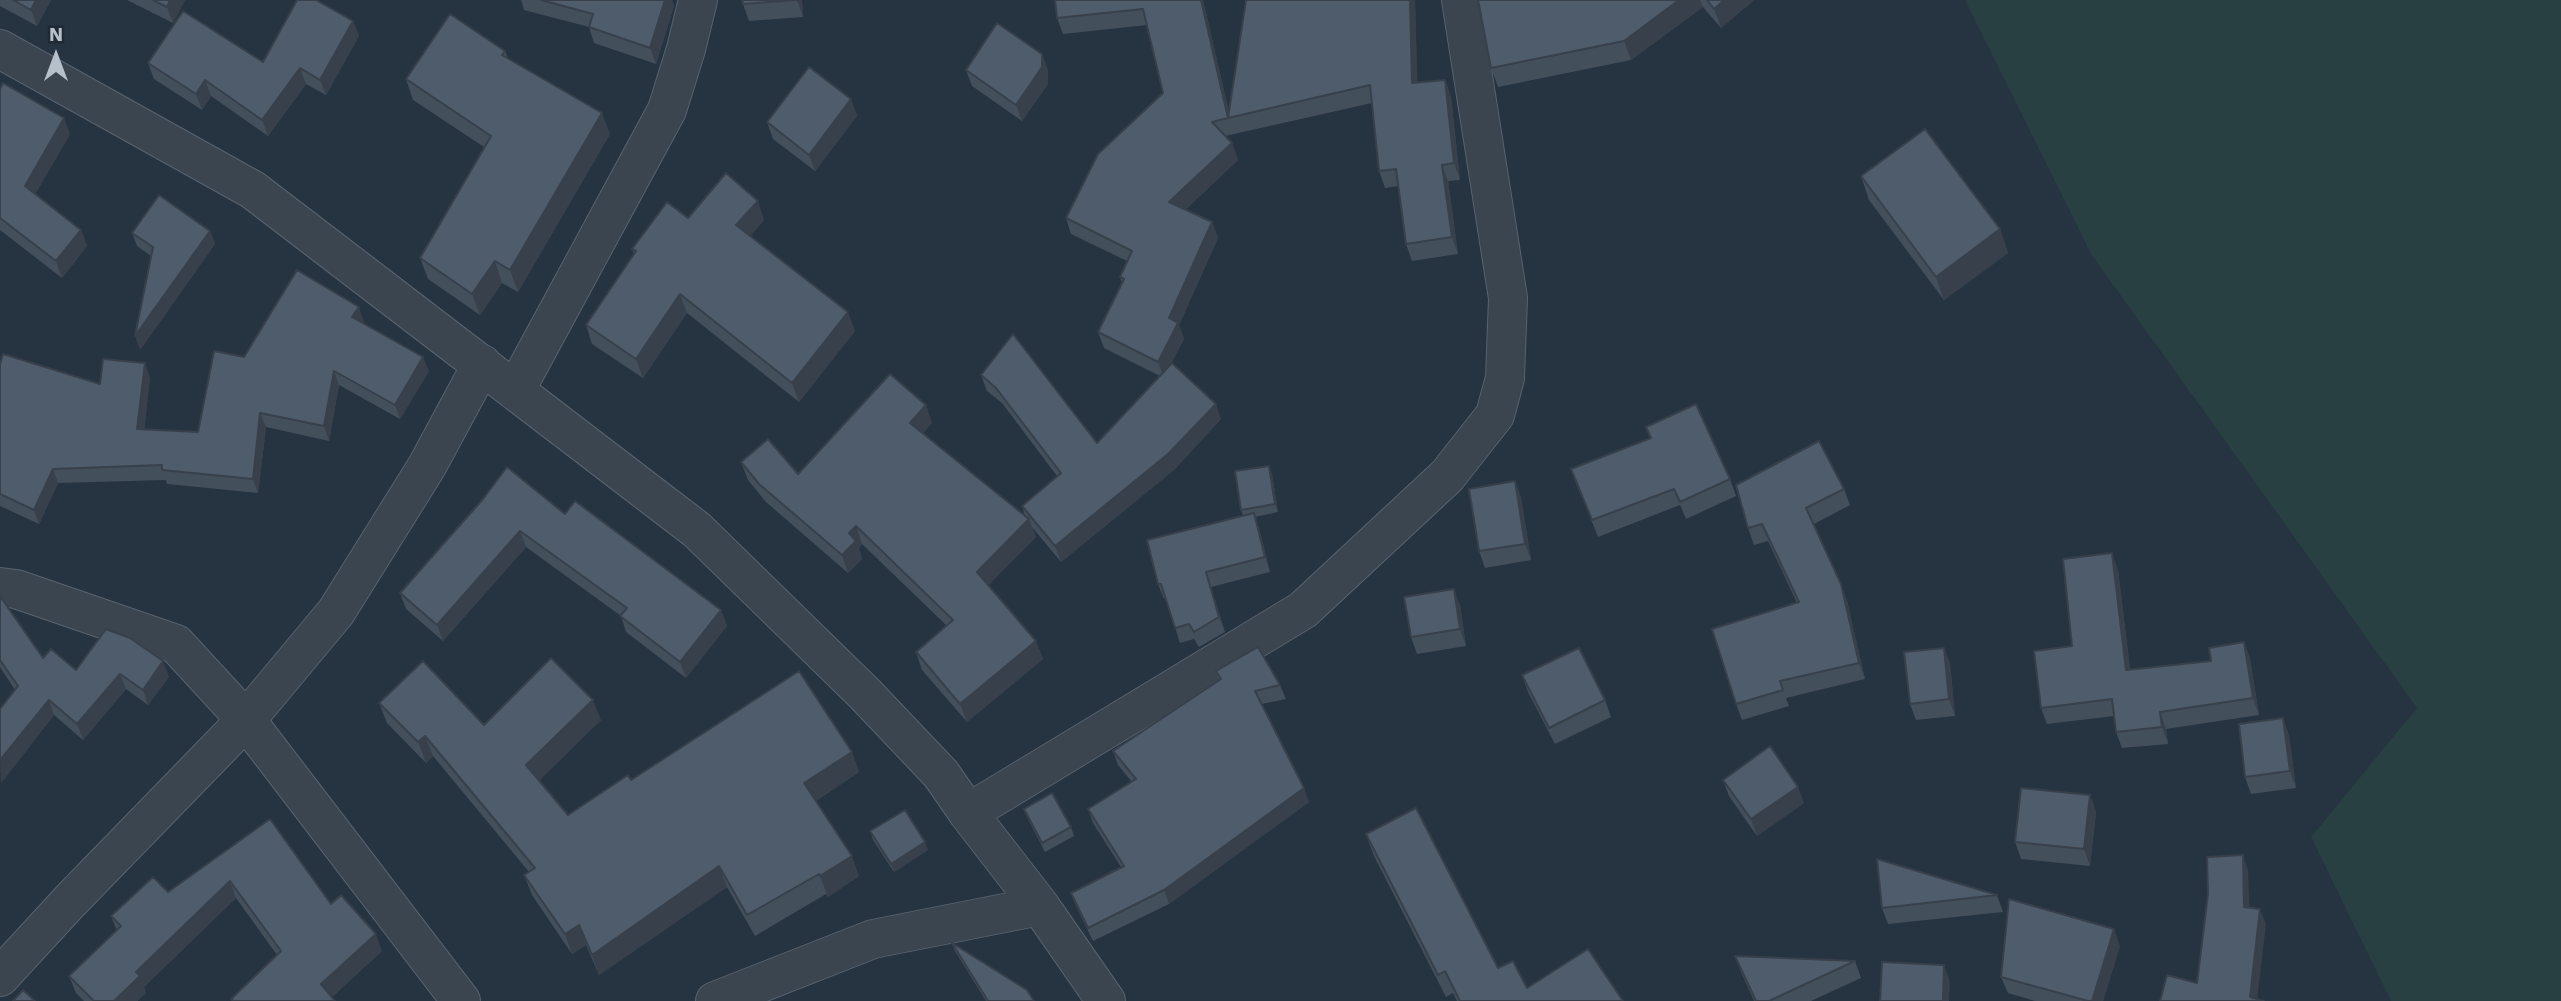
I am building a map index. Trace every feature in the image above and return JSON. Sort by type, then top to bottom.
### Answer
[{"type":"street","points":[[515,391],[667,110],[698,0]]},
{"type":"street","points":[[968,813],[1303,610],[1447,476],[1495,415],[1505,378],[1508,298],[1461,0]]},
{"type":"street","points":[[0,49],[253,190],[697,530],[865,694],[941,774],[1041,906],[1106,1001]]},
{"type":"street","points":[[0,977],[246,720],[336,612],[426,466],[482,364]]},
{"type":"street","points":[[0,587],[16,589],[176,644],[246,720],[461,1001]]},
{"type":"street","points":[[715,1001],[873,939],[1041,906]]},
{"type":"green space","points":[[1965,0],[2561,0],[2561,1001],[2391,1001],[2311,837],[2417,708],[2091,254]]},
{"type":"building","points":[[13,0],[36,0],[31,10]]},
{"type":"building","points":[[153,0],[170,0],[167,7]]},
{"type":"building","points":[[297,0],[316,0],[353,21],[320,80],[300,68],[262,120],[205,80],[196,94],[148,63],[183,11],[263,62]]},
{"type":"building","points":[[541,0],[665,0],[650,48],[589,27],[593,14]]},
{"type":"building","points":[[742,0],[797,0],[743,4]]},
{"type":"building","points":[[1055,0],[1201,0],[1228,118],[1212,122],[1232,143],[1169,202],[1212,222],[1169,318],[1178,323],[1158,362],[1098,332],[1124,279],[1120,277],[1132,251],[1066,218],[1098,154],[1163,93],[1143,9],[1057,18]]},
{"type":"building","points":[[1246,0],[1410,0],[1412,83],[1445,80],[1454,163],[1442,165],[1452,237],[1406,244],[1396,169],[1379,171],[1370,85],[1228,118]]},
{"type":"building","points":[[1478,0],[1679,0],[1624,41],[1491,68]]},
{"type":"building","points":[[1707,0],[1724,0],[1714,9]]},
{"type":"building","points":[[450,14],[505,51],[502,55],[602,113],[510,270],[495,261],[472,294],[420,258],[491,136],[406,79]]},
{"type":"building","points":[[997,23],[1042,54],[1042,67],[1016,105],[966,70]]},
{"type":"building","points":[[809,67],[851,99],[809,155],[767,122]]},
{"type":"building","points":[[3,83],[64,118],[25,186],[81,230],[56,261],[0,218],[0,89]]},
{"type":"building","points":[[1925,129],[2000,229],[1936,277],[1861,176]]},
{"type":"building","points":[[726,173],[758,201],[736,225],[848,312],[792,383],[680,294],[636,359],[586,325],[636,251],[632,249],[667,202],[688,218]]},
{"type":"building","points":[[159,195],[210,231],[135,336],[153,247],[132,233]]},
{"type":"building","points":[[297,270],[359,307],[352,317],[423,357],[395,405],[334,371],[324,426],[260,413],[253,479],[162,470],[162,465],[53,469],[34,510],[0,494],[0,364],[3,354],[100,384],[103,359],[145,363],[137,429],[198,432],[214,351],[244,357]]},
{"type":"building","points":[[1013,334],[1097,443],[1172,363],[1216,404],[1168,454],[1055,546],[1022,506],[1061,473],[996,388],[981,375]]},
{"type":"building","points":[[890,374],[926,405],[910,423],[1029,519],[977,572],[1036,641],[960,704],[916,652],[953,620],[856,526],[849,533],[856,541],[842,555],[759,484],[741,462],[768,439],[798,474]]},
{"type":"building","points":[[1696,404],[1730,479],[1680,502],[1674,489],[1592,520],[1571,469],[1651,438],[1646,427]]},
{"type":"building","points":[[1819,441],[1844,489],[1806,508],[1841,584],[1859,663],[1780,681],[1783,690],[1736,704],[1712,629],[1799,602],[1762,524],[1748,528],[1736,485]]},
{"type":"building","points":[[1269,466],[1275,504],[1241,510],[1235,471]]},
{"type":"building","points":[[507,467],[565,514],[575,501],[721,610],[680,662],[620,616],[627,608],[520,531],[437,625],[400,593],[483,499]]},
{"type":"building","points":[[1515,481],[1525,544],[1479,551],[1469,489]]},
{"type":"building","points":[[1254,513],[1265,557],[1206,572],[1219,617],[1194,632],[1189,624],[1175,628],[1161,584],[1158,584],[1147,540]]},
{"type":"building","points":[[2112,553],[2126,670],[2211,661],[2209,648],[2244,642],[2253,698],[2160,712],[2162,727],[2116,732],[2112,699],[2041,708],[2034,651],[2072,646],[2063,559]]},
{"type":"building","points":[[1454,589],[1460,629],[1411,637],[1404,597]]},
{"type":"building","points":[[0,596],[43,658],[51,649],[76,670],[106,629],[130,638],[163,661],[143,690],[120,674],[77,724],[49,700],[0,760],[0,709],[18,686],[0,660]]},
{"type":"building","points":[[1258,647],[1280,685],[1255,691],[1304,788],[1164,890],[1088,928],[1071,893],[1124,866],[1088,809],[1136,779],[1113,751],[1221,679],[1216,671]]},
{"type":"building","points":[[1579,648],[1605,700],[1549,728],[1522,675]]},
{"type":"building","points":[[1944,648],[1949,699],[1910,704],[1904,652]]},
{"type":"building","points":[[551,658],[593,700],[526,765],[568,815],[628,775],[631,780],[799,671],[852,752],[804,783],[852,856],[747,915],[719,866],[592,955],[579,925],[565,934],[524,875],[535,868],[425,736],[418,742],[379,703],[423,661],[484,725]]},
{"type":"building","points":[[2283,718],[2290,771],[2245,777],[2239,724]]},
{"type":"building","points":[[1770,746],[1798,787],[1751,819],[1723,780]]},
{"type":"building","points":[[2021,788],[2090,795],[2084,849],[2015,842]]},
{"type":"building","points":[[1052,793],[1071,827],[1042,843],[1024,809]]},
{"type":"building","points":[[1416,808],[1498,968],[1513,961],[1527,988],[1588,949],[1623,1001],[1460,1001],[1445,971],[1438,975],[1366,834]]},
{"type":"building","points":[[905,810],[925,842],[891,864],[870,831]]},
{"type":"building","points":[[270,819],[331,904],[341,895],[376,934],[321,984],[335,1001],[231,999],[281,951],[230,881],[136,972],[140,976],[114,1001],[94,1001],[69,976],[121,926],[111,916],[153,877],[168,892]]},
{"type":"building","points":[[2243,855],[2244,907],[2260,909],[2250,997],[2264,1001],[2160,1001],[2167,975],[2197,983],[2208,894],[2207,857]]},
{"type":"building","points":[[1877,859],[1997,895],[1882,908]]},
{"type":"building","points":[[2009,899],[2114,929],[2092,1001],[2001,977]]},
{"type":"building","points":[[952,943],[1027,990],[1034,1001],[988,1001]]},
{"type":"building","points":[[1735,956],[1855,961],[1769,1001],[1756,1001]]},
{"type":"building","points":[[1882,962],[1944,965],[1943,1001],[1880,1001]]},
{"type":"building","points":[[23,990],[35,1001],[13,1001]]}]
